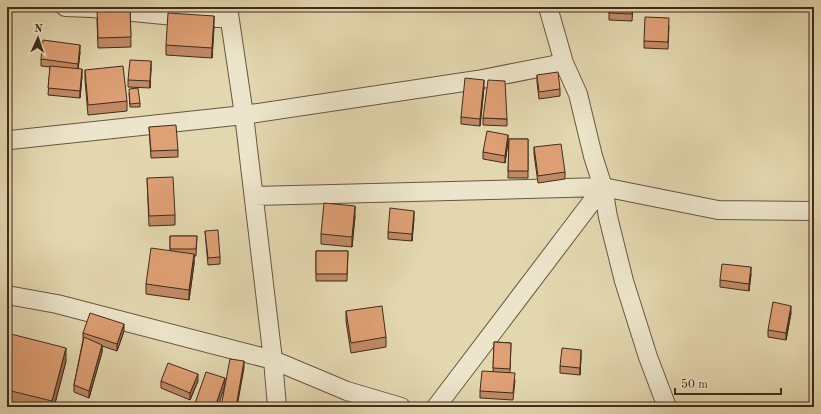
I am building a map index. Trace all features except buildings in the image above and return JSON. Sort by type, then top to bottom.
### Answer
[{"type":"street","points":[[65,7],[92,8],[195,18],[228,12],[244,115],[273,360],[277,407]]},
{"type":"street","points":[[548,7],[564,63],[578,94],[593,156],[603,187],[608,218],[624,281],[648,357],[667,407]]},
{"type":"street","points":[[10,140],[244,115],[477,80],[564,63]]},
{"type":"street","points":[[436,407],[603,187]]},
{"type":"street","points":[[254,196],[603,187],[718,210],[814,211]]},
{"type":"street","points":[[7,295],[57,304],[273,360],[347,391],[401,407]]}]
